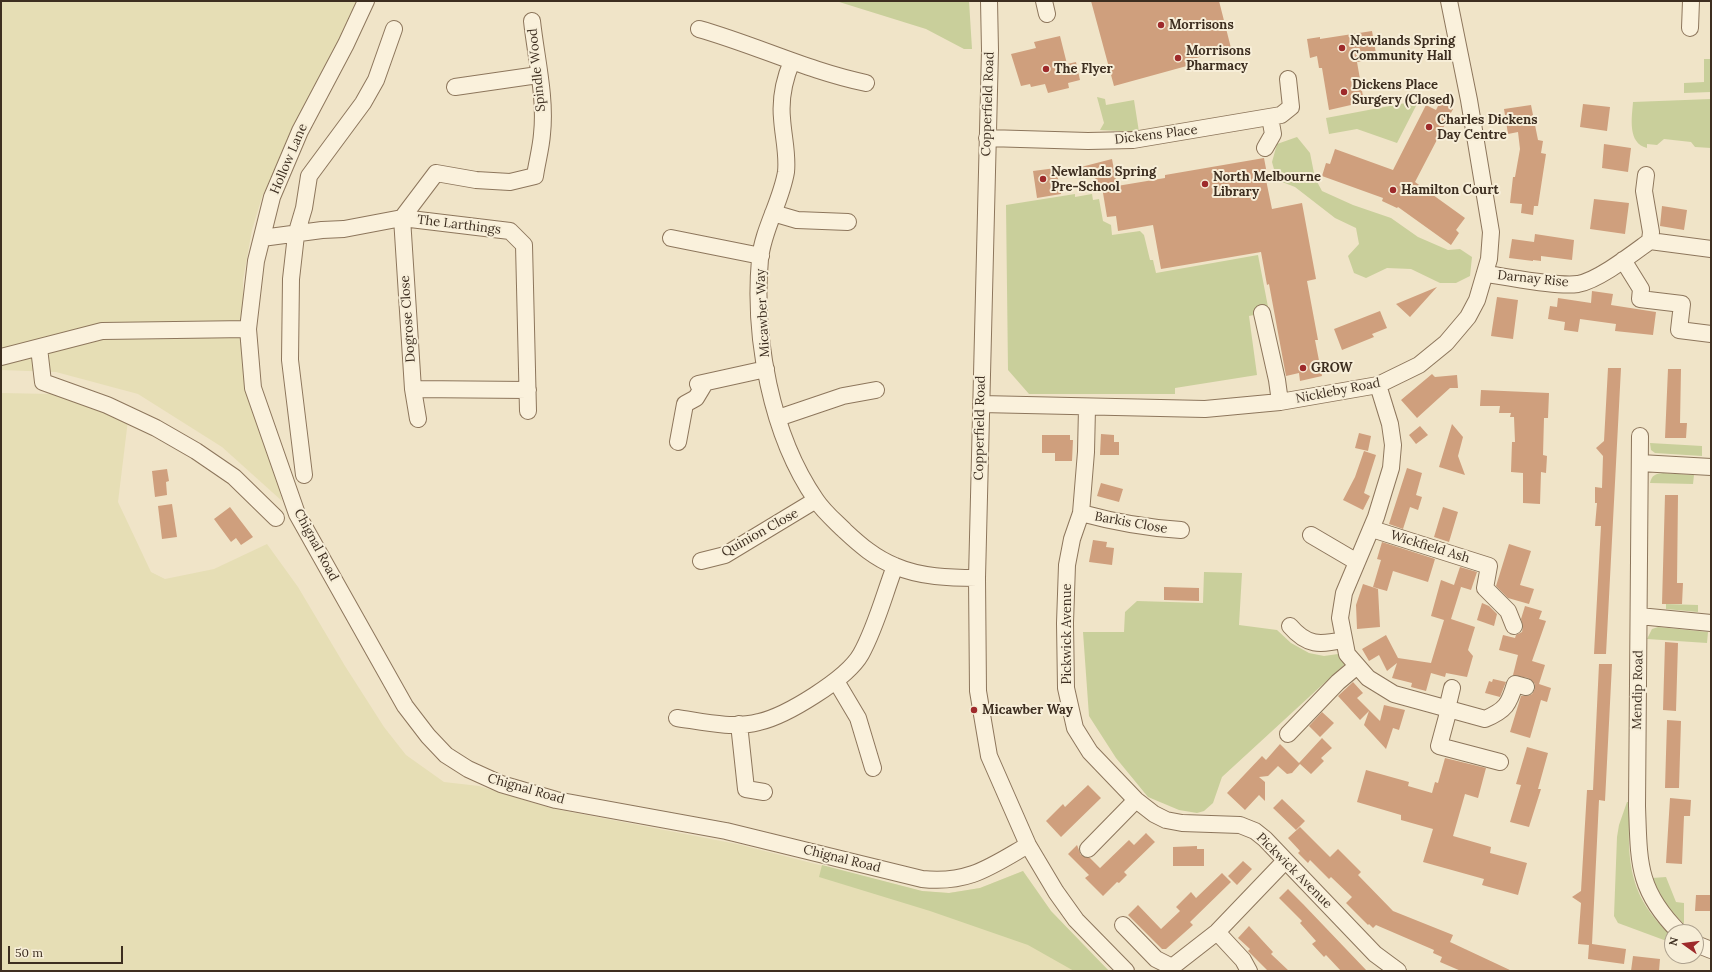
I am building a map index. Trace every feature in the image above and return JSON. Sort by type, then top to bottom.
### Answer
[{"type":"street","name":"Hollow Lane","points":[[248,329],[256,261],[272,197],[300,131],[346,44],[366,1]]},
{"type":"street","name":"Copperfield Road","points":[[989,1],[990,50],[977,578],[978,691],[989,756],[1028,845]]},
{"type":"street","name":"Nickleby Road","points":[[981,404],[1087,408],[1205,409],[1280,402],[1378,385],[1419,365],[1446,343],[1468,317],[1477,300],[1486,274],[1490,246],[1489,213],[1449,1]]},
{"type":"street","points":[[1690,28],[1691,1]]},
{"type":"street","name":"Spindle Wood","points":[[402,218],[436,172],[476,180],[510,182],[535,176],[542,134],[542,89],[538,75],[532,22]]},
{"type":"street","points":[[304,475],[290,360],[291,279],[296,235],[304,208],[309,176],[363,103],[376,80],[394,29]]},
{"type":"street","points":[[699,29],[755,46],[819,71],[866,83]]},
{"type":"street","name":"Micawber Way","points":[[792,61],[784,80],[781,102],[786,172],[761,256],[760,296],[766,369],[778,418],[795,464],[816,500],[855,541],[878,558],[895,566],[938,576],[977,578]]},
{"type":"street","points":[[455,87],[538,75]]},
{"type":"street","name":"Dickens Place","points":[[987,138],[1081,141],[1133,140],[1281,115],[1291,107],[1288,79]]},
{"type":"street","points":[[1265,148],[1273,134],[1270,117]]},
{"type":"street","points":[[1646,175],[1644,191],[1651,232],[1650,241],[1711,249]]},
{"type":"street","points":[[773,213],[797,220],[848,222]]},
{"type":"street","name":"The Larthings","points":[[262,238],[296,235],[322,230],[344,229],[402,218],[510,231],[524,245],[528,411]]},
{"type":"street","name":"Dogrose Close","points":[[402,218],[413,390],[418,419]]},
{"type":"street","name":"Micawber Way","points":[[671,238],[761,256]]},
{"type":"street","name":"Darnay Rise","points":[[1486,274],[1563,284],[1578,284],[1591,280],[1650,241]]},
{"type":"street","points":[[1623,260],[1641,289],[1640,299],[1682,304],[1679,330],[1711,334]]},
{"type":"street","points":[[1262,313],[1277,380],[1280,402]]},
{"type":"street","points":[[1,357],[102,331],[248,329]]},
{"type":"street","name":"Chignal Road","points":[[248,329],[253,388],[297,514],[405,706],[428,736],[446,755],[468,769],[501,784],[556,800],[726,831],[922,879],[940,881],[963,878],[975,874],[1028,845]]},
{"type":"street","name":"Chignal Road","points":[[39,348],[43,382],[107,405],[156,428],[202,455],[234,477],[276,518]]},
{"type":"street","name":"Micawber Way","points":[[678,442],[685,404],[696,398],[702,383],[766,369]]},
{"type":"street","name":"Wickfield Ash","points":[[1378,385],[1390,424],[1393,445],[1391,468],[1372,529],[1344,593],[1340,618],[1346,654],[1368,678],[1394,694],[1485,719],[1497,714],[1507,706],[1515,684],[1526,687]]},
{"type":"street","points":[[413,390],[528,390]]},
{"type":"street","points":[[778,418],[835,398],[876,390]]},
{"type":"street","name":"Pickwick Avenue","points":[[1087,408],[1086,452],[1081,513],[1072,539],[1067,565],[1065,623],[1066,688],[1075,728],[1090,752],[1136,800],[1154,814],[1166,820],[1182,823],[1240,825],[1255,831],[1286,861],[1375,954],[1398,971]]},
{"type":"street","name":"Mendip Road","points":[[1640,436],[1637,806],[1639,860],[1651,899],[1671,924]]},
{"type":"street","points":[[1640,464],[1711,467]]},
{"type":"street","name":"Quinion Close","points":[[701,561],[725,555],[816,500]]},
{"type":"street","name":"Barkis Close","points":[[1081,513],[1149,528],[1180,530]]},
{"type":"street","name":"Wickfield Ash","points":[[1372,529],[1489,566],[1485,588],[1508,611],[1514,626]]},
{"type":"street","points":[[1311,534],[1357,562]]},
{"type":"street","points":[[677,718],[722,725],[759,722],[794,707],[836,681],[860,655],[895,566]]},
{"type":"street","points":[[1639,616],[1711,623]]},
{"type":"street","points":[[1290,626],[1301,637],[1314,643],[1324,644],[1343,640]]},
{"type":"street","points":[[1288,734],[1338,682],[1357,666]]},
{"type":"street","points":[[836,681],[858,718],[873,768]]},
{"type":"street","points":[[1452,688],[1439,746],[1500,762]]},
{"type":"street","points":[[739,724],[746,789],[764,792]]},
{"type":"street","points":[[1088,849],[1136,800]]},
{"type":"street","points":[[1028,845],[1056,892],[1076,920],[1126,971]]},
{"type":"street","points":[[1123,925],[1156,959],[1172,967],[1212,937],[1286,861]]},
{"type":"street","points":[[1212,937],[1243,960],[1249,971]]},
{"type":"shaded area","points":[[1,1],[360,1],[282,154],[262,197],[252,230],[243,280],[243,339],[282,501],[222,447],[138,394],[56,372],[1,370]]},
{"type":"shaded area","points":[[1,393],[52,394],[128,420],[118,502],[151,572],[165,579],[214,569],[267,544],[298,587],[345,666],[384,727],[406,755],[444,782],[479,786],[550,808],[737,844],[922,891],[949,893],[980,888],[1023,871],[1051,911],[1109,971],[1,971]]},
{"type":"green space","points":[[836,1],[969,1],[972,49],[964,49],[926,29]]},
{"type":"green space","points":[[1704,59],[1711,59],[1711,92],[1684,93],[1684,83],[1704,82]]},
{"type":"green space","points":[[1097,97],[1105,99],[1106,105],[1134,100],[1139,132],[1100,130],[1104,123]]},
{"type":"green space","points":[[1711,99],[1711,148],[1695,147],[1691,142],[1664,139],[1657,145],[1647,144],[1647,148],[1636,141],[1632,129],[1633,102]]},
{"type":"green space","points":[[1416,101],[1417,104],[1397,143],[1357,129],[1329,134],[1326,118]]},
{"type":"green space","points":[[1297,137],[1310,153],[1315,178],[1322,191],[1353,205],[1391,218],[1418,237],[1448,250],[1460,249],[1472,257],[1470,276],[1456,283],[1440,283],[1411,269],[1387,268],[1366,278],[1354,273],[1348,256],[1359,244],[1356,228],[1335,218],[1295,187],[1277,180],[1272,162],[1277,144]]},
{"type":"green space","points":[[1075,194],[1075,197],[1092,194],[1093,200],[1099,199],[1103,221],[1111,225],[1112,235],[1140,231],[1144,235],[1150,260],[1153,260],[1156,273],[1258,255],[1269,312],[1249,316],[1257,375],[1175,388],[1175,394],[1029,394],[1008,370],[1006,205]]},
{"type":"green space","points":[[1650,443],[1702,446],[1702,456],[1655,453],[1651,450]]},
{"type":"green space","points":[[1663,473],[1694,475],[1693,484],[1650,483],[1654,475]]},
{"type":"green space","points":[[1204,572],[1242,573],[1239,625],[1277,630],[1291,643],[1309,653],[1324,656],[1338,654],[1345,664],[1222,777],[1213,803],[1204,811],[1197,813],[1179,810],[1148,797],[1116,758],[1089,716],[1083,632],[1124,632],[1125,612],[1137,601],[1203,603]]},
{"type":"green space","points":[[1666,604],[1698,605],[1698,612],[1666,609]]},
{"type":"green space","points":[[1658,627],[1708,632],[1707,643],[1647,639],[1652,629]]},
{"type":"green space","points":[[1627,802],[1630,802],[1629,841],[1633,875],[1638,891],[1646,906],[1664,928],[1664,940],[1618,923],[1614,916],[1617,837],[1619,825]]},
{"type":"green space","points":[[822,865],[922,891],[949,893],[980,888],[1023,871],[1051,911],[1109,971],[1074,971],[1028,945],[930,911],[819,877]]},
{"type":"green space","points":[[1666,877],[1676,902],[1684,903],[1684,924],[1666,905],[1652,878]]},
{"type":"building","name":"Morrisons","points":[[1091,1],[1219,1],[1231,48],[1193,59],[1194,64],[1114,86]]},
{"type":"building","points":[[1372,31],[1377,59],[1357,62],[1364,102],[1329,110],[1322,68],[1319,68],[1317,56],[1310,58],[1307,39],[1320,37],[1320,39]]},
{"type":"building","name":"The Flyer","points":[[1060,36],[1067,64],[1076,62],[1080,80],[1068,83],[1069,88],[1048,93],[1045,84],[1031,87],[1030,84],[1021,86],[1011,54],[1036,48],[1034,42]]},
{"type":"building","name":"Hamilton Court","points":[[1440,102],[1453,109],[1415,182],[1465,218],[1456,230],[1459,233],[1451,245],[1398,207],[1397,208],[1382,201],[1383,198],[1322,176],[1326,163],[1330,164],[1335,149],[1393,170],[1426,105],[1436,110]]},
{"type":"building","points":[[1583,104],[1610,107],[1607,131],[1580,127]]},
{"type":"building","points":[[1531,105],[1538,140],[1543,141],[1541,153],[1546,154],[1538,206],[1534,206],[1533,215],[1521,213],[1522,204],[1510,203],[1513,177],[1515,177],[1520,149],[1518,132],[1508,134],[1504,109]]},
{"type":"building","points":[[1604,144],[1631,148],[1628,172],[1602,168]]},
{"type":"building","points":[[1264,158],[1267,174],[1265,175],[1272,209],[1302,203],[1316,279],[1307,281],[1318,340],[1315,340],[1322,376],[1300,381],[1299,373],[1286,376],[1269,284],[1267,285],[1261,252],[1161,269],[1153,225],[1118,231],[1116,216],[1107,217],[1102,187],[1097,188],[1095,176],[1083,178],[1081,167],[1112,159],[1117,186],[1165,178],[1165,175]]},
{"type":"building","points":[[1056,168],[1061,194],[1037,198],[1033,171]]},
{"type":"building","points":[[1594,199],[1629,203],[1625,234],[1590,229]]},
{"type":"building","points":[[1662,206],[1687,210],[1684,230],[1660,226]]},
{"type":"building","points":[[1535,234],[1574,240],[1572,260],[1541,256],[1541,261],[1509,258],[1512,239],[1534,242]]},
{"type":"building","points":[[1437,287],[1410,317],[1396,304]]},
{"type":"building","points":[[1592,291],[1613,294],[1611,305],[1656,312],[1653,335],[1615,331],[1616,324],[1580,319],[1578,332],[1564,330],[1565,322],[1548,319],[1550,306],[1557,307],[1558,298],[1591,303]]},
{"type":"building","points":[[1497,297],[1518,300],[1513,339],[1491,336]]},
{"type":"building","points":[[1380,311],[1387,328],[1372,334],[1374,337],[1342,350],[1334,329]]},
{"type":"building","points":[[1608,368],[1621,368],[1606,654],[1594,654],[1601,526],[1595,526],[1597,503],[1595,503],[1595,487],[1602,488],[1603,456],[1596,448],[1604,441]]},
{"type":"building","points":[[1668,369],[1681,369],[1680,423],[1687,423],[1686,438],[1665,438]]},
{"type":"building","points":[[1432,374],[1435,377],[1457,375],[1458,388],[1450,388],[1417,418],[1401,400]]},
{"type":"building","points":[[1481,390],[1549,393],[1548,418],[1544,418],[1543,455],[1547,456],[1546,473],[1541,472],[1540,504],[1523,503],[1523,473],[1511,472],[1512,442],[1515,442],[1514,417],[1510,417],[1511,413],[1499,413],[1500,406],[1480,406]]},
{"type":"building","points":[[1452,424],[1463,437],[1458,456],[1465,475],[1439,467]]},
{"type":"building","points":[[1420,426],[1428,435],[1416,444],[1409,435]]},
{"type":"building","points":[[1359,433],[1371,436],[1368,451],[1355,448]]},
{"type":"building","points":[[1101,434],[1114,435],[1114,442],[1119,442],[1119,455],[1100,455]]},
{"type":"building","points":[[1042,435],[1070,435],[1070,440],[1073,440],[1072,461],[1055,461],[1055,453],[1042,453]]},
{"type":"building","points":[[1364,451],[1376,455],[1364,493],[1370,496],[1363,510],[1343,500],[1355,477]]},
{"type":"building","points":[[1407,468],[1422,473],[1416,495],[1422,497],[1418,510],[1410,507],[1403,529],[1389,524]]},
{"type":"building","points":[[167,469],[169,481],[166,482],[167,495],[155,497],[152,471]]},
{"type":"building","points":[[1101,483],[1123,489],[1119,502],[1097,496]]},
{"type":"building","points":[[1665,495],[1678,495],[1677,583],[1683,583],[1682,604],[1662,604]]},
{"type":"building","points":[[172,504],[177,537],[162,539],[158,506]]},
{"type":"building","points":[[230,507],[253,537],[241,545],[236,538],[231,542],[214,519]]},
{"type":"building","points":[[1443,507],[1458,512],[1449,542],[1434,537]]},
{"type":"building","points":[[1093,540],[1107,542],[1106,547],[1114,548],[1112,565],[1089,562]]},
{"type":"building","points":[[1382,542],[1435,559],[1428,582],[1393,571],[1387,591],[1373,587],[1381,560],[1377,559]]},
{"type":"building","points":[[1509,544],[1531,551],[1520,585],[1534,589],[1529,604],[1508,598],[1496,586]]},
{"type":"building","points":[[1460,567],[1477,572],[1471,590],[1458,586],[1461,587],[1451,619],[1475,627],[1468,650],[1473,656],[1467,677],[1446,673],[1445,677],[1431,673],[1426,691],[1411,687],[1412,683],[1392,678],[1397,663],[1387,671],[1379,655],[1369,661],[1362,649],[1386,635],[1398,658],[1431,663],[1444,620],[1431,616],[1441,580],[1454,585]]},
{"type":"building","points":[[1363,584],[1378,589],[1380,627],[1357,629],[1356,605]]},
{"type":"building","points":[[1164,587],[1199,588],[1199,601],[1164,600]]},
{"type":"building","points":[[1482,603],[1489,606],[1497,614],[1494,626],[1477,620]]},
{"type":"building","points":[[1525,606],[1542,611],[1539,619],[1546,621],[1532,661],[1545,665],[1539,684],[1551,688],[1547,702],[1541,700],[1530,738],[1510,732],[1521,696],[1528,696],[1532,694],[1535,689],[1535,684],[1528,678],[1513,675],[1518,655],[1499,650],[1503,635],[1515,638],[1516,635],[1522,632],[1523,627],[1521,619]]},
{"type":"building","points":[[1665,642],[1678,643],[1676,711],[1663,710]]},
{"type":"building","points":[[1599,664],[1612,664],[1605,801],[1599,800],[1592,944],[1626,949],[1624,964],[1588,959],[1589,945],[1578,944],[1581,903],[1572,897],[1581,891],[1587,790],[1593,790]]},
{"type":"building","points":[[1493,679],[1506,682],[1500,697],[1485,693],[1489,681],[1492,682]]},
{"type":"building","points":[[1353,682],[1363,693],[1357,698],[1380,721],[1384,705],[1405,710],[1399,730],[1393,728],[1386,749],[1364,725],[1369,711],[1360,720],[1338,696]]},
{"type":"building","points":[[1322,712],[1334,723],[1320,737],[1309,726]]},
{"type":"building","points":[[1667,720],[1681,721],[1679,788],[1665,788]]},
{"type":"building","points":[[1322,738],[1332,748],[1321,758],[1324,761],[1311,774],[1300,764],[1292,773],[1287,774],[1278,766],[1268,776],[1259,777],[1265,782],[1265,801],[1259,795],[1245,810],[1227,793],[1262,756],[1266,760],[1280,744],[1299,763]]},
{"type":"building","points":[[1527,747],[1548,753],[1538,789],[1541,789],[1529,827],[1510,822],[1521,785],[1516,784]]},
{"type":"building","points":[[1445,758],[1486,768],[1478,798],[1465,794],[1453,836],[1491,847],[1490,853],[1527,863],[1518,895],[1482,885],[1484,879],[1423,862],[1433,829],[1401,820],[1401,815],[1357,802],[1366,770],[1409,782],[1408,786],[1432,793],[1435,782],[1438,783]]},
{"type":"building","points":[[1088,785],[1101,798],[1061,837],[1046,821],[1063,804],[1065,807]]},
{"type":"building","points":[[1670,798],[1691,800],[1690,816],[1684,816],[1682,864],[1666,863]]},
{"type":"building","points":[[1282,799],[1305,821],[1296,830],[1273,808]]},
{"type":"building","points":[[1300,827],[1330,857],[1338,849],[1361,872],[1358,875],[1393,911],[1453,935],[1450,942],[1512,971],[1461,971],[1440,962],[1442,957],[1433,953],[1434,950],[1376,925],[1373,928],[1369,924],[1368,925],[1346,903],[1352,897],[1331,877],[1329,879],[1310,860],[1308,863],[1298,853],[1300,851],[1288,838]]},
{"type":"building","points":[[1146,833],[1155,842],[1124,872],[1127,875],[1119,883],[1117,882],[1103,896],[1085,878],[1089,875],[1068,854],[1077,845],[1081,855],[1090,858],[1100,868],[1129,840],[1134,845]]},
{"type":"building","points":[[1197,846],[1197,849],[1204,849],[1204,866],[1173,866],[1173,847]]},
{"type":"building","points":[[1243,861],[1252,869],[1237,885],[1228,876]]},
{"type":"building","points":[[1222,873],[1231,882],[1190,922],[1193,925],[1166,949],[1162,949],[1128,915],[1138,905],[1161,929],[1180,911],[1176,907],[1191,892],[1196,898]]},
{"type":"building","points":[[1288,889],[1367,971],[1341,971],[1326,955],[1324,957],[1312,944],[1316,941],[1300,923],[1302,921],[1279,898]]},
{"type":"building","points":[[1696,895],[1711,895],[1711,911],[1695,911]]},
{"type":"building","points":[[1249,926],[1273,952],[1271,954],[1289,971],[1268,971],[1248,951],[1250,949],[1238,938]]},
{"type":"building","points":[[1633,956],[1660,959],[1659,971],[1631,971]]},
{"type":"place","name":"Morrisons","points":[[1161,25]]},
{"type":"place","name":"Newlands Spring Community Hall","points":[[1342,48]]},
{"type":"place","name":"Morrisons Pharmacy","points":[[1178,58]]},
{"type":"place","name":"The Flyer","points":[[1046,69]]},
{"type":"place","name":"Dickens Place Surgery (Closed)","points":[[1344,92]]},
{"type":"place","name":"Charles Dickens Day Centre","points":[[1429,127]]},
{"type":"place","name":"Newlands Spring Pre-School","points":[[1043,179]]},
{"type":"place","name":"North Melbourne Library","points":[[1205,184]]},
{"type":"place","name":"Hamilton Court","points":[[1393,190]]},
{"type":"place","name":"GROW","points":[[1303,368]]},
{"type":"place","name":"Micawber Way","points":[[974,710]]}]
